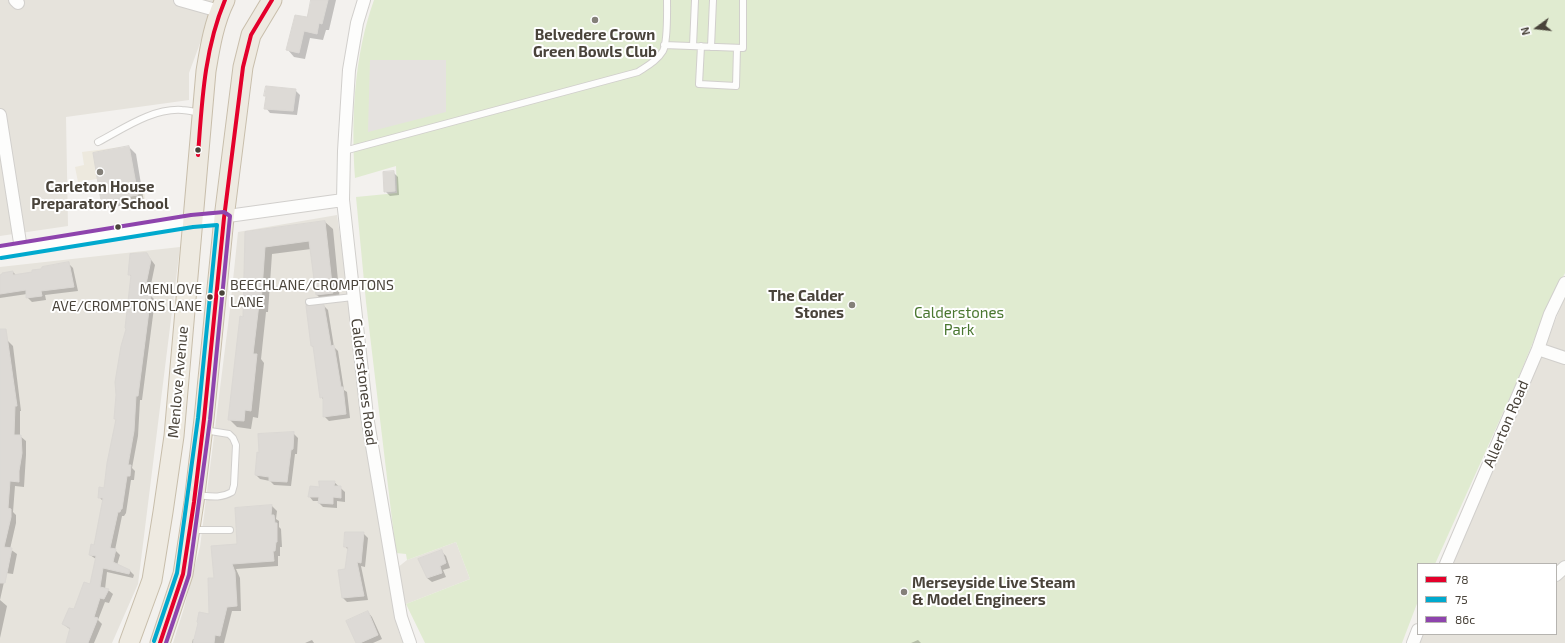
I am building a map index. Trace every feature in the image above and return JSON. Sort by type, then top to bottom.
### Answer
[{"type":"highway","name":"Menlove Avenue","points":[[160,643],[183,574],[190,530],[203,430],[224,218],[243,67],[246,50],[256,26],[272,0]]},
{"type":"highway","name":"Menlove Avenue","points":[[129,643],[152,580],[164,512],[174,436],[202,113],[210,46],[222,6]]},
{"type":"street","points":[[180,0],[222,6]]},
{"type":"street","name":"Calderstones Road","points":[[364,0],[357,23],[349,70],[344,151],[343,200],[367,416],[401,617],[410,643]]},
{"type":"street","points":[[0,115],[21,249]]},
{"type":"street","points":[[0,252],[192,221],[224,218],[343,200]]},
{"type":"street","name":"Allerton Road","points":[[1446,563],[1538,349],[1550,314],[1565,283]]},
{"type":"street","points":[[1538,349],[1565,358]]},
{"type":"street","points":[[1557,574],[1565,567]]},
{"type":"street","points":[[1413,643],[1417,633]]},
{"type":"lane","points":[[344,151],[638,72],[651,64],[663,51],[667,32],[667,0]]},
{"type":"lane","points":[[693,46],[696,0]]},
{"type":"lane","points":[[711,47],[712,0]]},
{"type":"lane","points":[[664,44],[743,48],[743,0]]},
{"type":"lane","points":[[701,46],[699,84],[736,86],[737,48]]},
{"type":"lane","points":[[98,142],[143,119],[161,112],[180,110],[202,113]]},
{"type":"lane","points":[[310,302],[353,297]]},
{"type":"lane","points":[[195,494],[213,497],[226,496],[232,492],[234,485],[236,445],[233,438],[229,434],[203,430]]},
{"type":"lane","points":[[190,530],[230,530]]},
{"type":"shaded area","points":[[0,0],[216,0],[189,73],[189,100],[66,117],[68,226],[0,236]]},
{"type":"shaded area","points":[[370,60],[446,60],[446,112],[368,132]]},
{"type":"shaded area","name":"Carleton House Preparatory School","points":[[121,147],[127,190],[144,188],[145,200],[123,204],[120,194],[103,178],[78,182],[75,167],[84,165],[82,152]]},
{"type":"shaded area","points":[[337,215],[383,539],[399,632],[403,643],[173,643],[200,547],[230,309],[238,232]]},
{"type":"shaded area","points":[[180,247],[138,584],[112,643],[0,643],[0,267]]},
{"type":"shaded area","points":[[1565,297],[1565,643],[1419,643],[1423,635],[1557,635],[1557,563],[1453,563]]},
{"type":"shaded area","points":[[456,542],[470,579],[406,604],[397,568],[407,560]]},
{"type":"green space","name":"Calderstones Park","points":[[374,0],[1565,0],[1565,273],[1545,313],[1515,386],[1435,563],[1417,563],[1417,604],[1402,643],[425,643],[406,604],[470,579],[456,542],[407,560],[406,554],[396,553],[366,302],[356,197],[397,193],[396,166],[355,178],[353,133],[354,110],[358,65],[367,21]]},
{"type":"building","points":[[311,0],[328,0],[322,24],[319,23],[317,34],[304,31],[299,53],[286,50],[295,15],[307,17]]},
{"type":"building","points":[[266,86],[296,89],[293,111],[264,109]]},
{"type":"building","name":"Carleton House Preparatory School","points":[[129,146],[138,195],[101,201],[93,153]]},
{"type":"building","points":[[394,171],[395,191],[384,192],[383,172]]},
{"type":"building","points":[[325,221],[333,293],[316,295],[309,241],[265,247],[261,304],[259,304],[253,354],[257,354],[251,411],[245,410],[244,421],[228,420],[240,316],[243,317],[245,232]]},
{"type":"building","points":[[147,253],[151,260],[144,294],[151,295],[138,396],[136,396],[134,431],[128,465],[131,465],[130,476],[127,476],[122,509],[118,512],[110,548],[116,549],[113,562],[130,570],[129,574],[103,568],[100,587],[109,589],[104,599],[100,598],[94,617],[98,618],[88,643],[66,643],[70,628],[62,624],[69,608],[74,609],[84,582],[90,584],[96,556],[89,555],[91,544],[94,545],[103,498],[98,498],[99,487],[104,488],[107,463],[116,419],[114,419],[116,395],[115,382],[121,346],[126,329],[131,275],[128,275],[130,254]]},
{"type":"building","points":[[69,262],[74,287],[41,291],[42,296],[26,298],[26,290],[0,294],[0,275],[2,273],[13,271],[13,275],[32,272],[32,270],[41,269],[42,267]]},
{"type":"building","points":[[324,305],[331,346],[334,345],[341,387],[343,387],[346,414],[323,417],[323,397],[320,398],[306,306]]},
{"type":"building","points":[[0,329],[6,329],[17,406],[15,406],[14,435],[21,435],[22,453],[19,482],[10,481],[8,508],[11,509],[11,517],[4,547],[12,548],[5,583],[0,583]]},
{"type":"building","points":[[294,432],[293,449],[291,450],[287,482],[269,481],[269,477],[255,475],[257,452],[259,453],[258,434]]},
{"type":"building","points":[[319,481],[335,481],[334,486],[341,486],[341,498],[333,497],[333,504],[318,503],[319,497],[308,497],[310,486],[319,487]]},
{"type":"building","points":[[272,505],[271,515],[274,515],[275,523],[277,523],[277,542],[275,551],[273,551],[274,561],[232,564],[235,572],[237,606],[227,607],[220,636],[215,635],[214,643],[193,643],[199,612],[209,614],[208,578],[214,578],[211,546],[237,544],[235,508]]},
{"type":"building","points":[[345,532],[364,532],[361,563],[357,562],[364,596],[342,598],[338,570],[345,569],[348,547],[344,547]]},
{"type":"building","points":[[442,550],[446,563],[440,566],[442,573],[427,578],[418,559]]},
{"type":"building","points":[[368,611],[378,635],[360,643],[356,643],[346,621]]},
{"type":"transit line","name":"78","points":[[198,155],[208,57],[212,38],[225,0]]},
{"type":"transit line","name":"78","points":[[160,643],[183,574],[194,502],[204,419],[224,218],[243,67],[251,35],[272,0]]},
{"type":"transit line","name":"86c","points":[[0,246],[191,215],[224,212],[230,216],[210,420],[189,575],[166,643]]},
{"type":"transit line","name":"75","points":[[1,258],[193,227],[217,225],[198,418],[177,573],[154,641]]},
{"type":"place","name":"Belvedere Crown Green Bowls Club","points":[[595,20]]},
{"type":"place","name":"Carleton House Preparatory School","points":[[100,172]]},
{"type":"place","name":"BEECHLANE/CROMPTONS LANE","points":[[222,293]]},
{"type":"place","name":"MENLOVE AVE/CROMPTONS LANE","points":[[210,297]]},
{"type":"place","name":"The Calder Stones","points":[[852,305]]},
{"type":"place","name":"Merseyside Live Steam & Model Engineers","points":[[904,592]]}]
